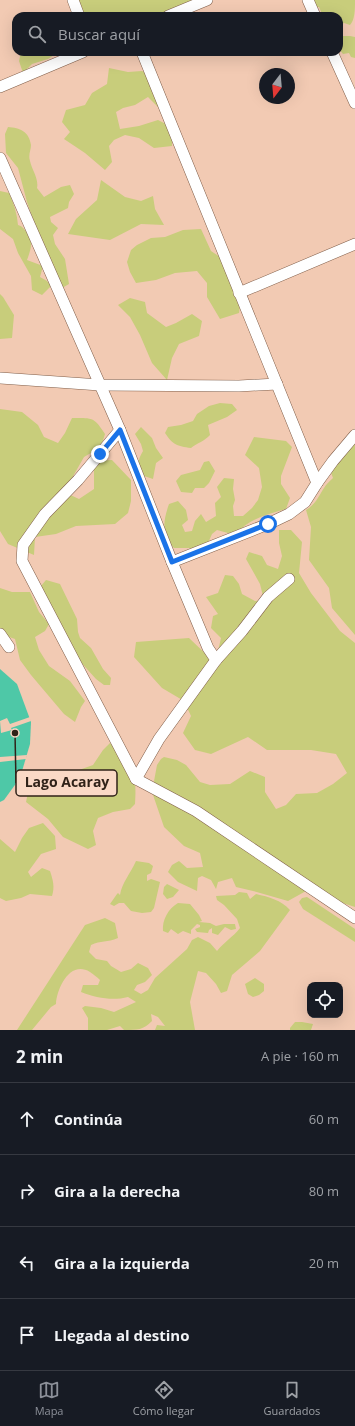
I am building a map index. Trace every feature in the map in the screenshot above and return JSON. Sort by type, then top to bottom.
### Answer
[{"type":"street","points":[[73,0],[78,12]]},
{"type":"street","points":[[178,12],[207,0]]},
{"type":"street","points":[[308,0],[313,12]]},
{"type":"street","points":[[0,87],[73,56]]},
{"type":"street","points":[[144,56],[317,483]]},
{"type":"street","points":[[334,56],[355,103]]},
{"type":"street","points":[[0,158],[120,430],[172,562],[208,648],[216,660]]},
{"type":"street","points":[[239,293],[355,244]]},
{"type":"street","points":[[0,378],[100,385],[239,386],[277,384]]},
{"type":"street","points":[[120,430],[78,480],[46,514],[23,545],[22,561],[136,779],[196,811],[355,918]]},
{"type":"street","points":[[172,562],[268,524],[289,514],[305,502],[333,461],[355,435]]},
{"type":"street","points":[[136,779],[159,739],[216,660],[242,631],[268,597],[289,579]]},
{"type":"street","points":[[0,634],[9,647]]},
{"type":"green space","points":[[73,0],[201,0],[172,12],[78,12]]},
{"type":"green space","points":[[313,0],[355,0],[353,20],[350,25],[343,24],[343,12],[321,12],[319,7],[317,7]]},
{"type":"green space","points":[[343,36],[355,37],[355,58],[351,57],[349,53],[343,54]]},
{"type":"green space","points":[[20,56],[52,56],[32,64],[23,73],[19,61]]},
{"type":"green space","points":[[109,68],[128,72],[142,71],[158,80],[161,110],[148,97],[135,105],[123,108],[116,112],[120,129],[139,126],[158,120],[172,127],[172,146],[154,148],[139,138],[125,135],[114,140],[109,146],[112,162],[105,170],[85,153],[64,139],[70,132],[62,122],[66,110],[85,105],[92,93],[107,84]]},
{"type":"green space","points":[[8,127],[20,129],[28,136],[31,145],[29,159],[36,178],[37,188],[44,197],[61,187],[70,185],[74,194],[69,202],[68,208],[50,217],[51,222],[58,228],[53,235],[55,244],[65,259],[69,284],[62,288],[38,234],[27,202],[18,168],[6,153],[5,134]]},
{"type":"green space","points":[[101,180],[125,197],[141,201],[153,196],[155,209],[164,225],[141,224],[110,240],[68,234],[76,219],[97,200]]},
{"type":"green space","points":[[0,191],[9,193],[15,209],[18,225],[29,235],[31,249],[27,260],[43,266],[40,277],[47,281],[51,286],[42,295],[32,290],[31,276],[18,253],[13,239],[0,229]]},
{"type":"green space","points":[[201,229],[211,251],[223,259],[241,298],[239,313],[220,319],[207,297],[207,283],[197,271],[175,273],[156,280],[136,283],[130,272],[127,262],[131,250],[137,245],[151,238],[165,237],[183,230]]},
{"type":"green space","points":[[0,294],[14,315],[12,338],[0,339]]},
{"type":"green space","points":[[130,298],[145,302],[147,313],[166,327],[192,314],[202,321],[199,336],[179,344],[172,358],[167,380],[152,363],[140,335],[130,317],[118,305]]},
{"type":"green space","points":[[220,403],[232,404],[237,410],[227,417],[208,425],[210,435],[191,448],[176,444],[170,440],[165,433],[168,427],[193,421],[197,414],[209,406]]},
{"type":"green space","points":[[0,409],[22,412],[38,425],[44,437],[58,443],[65,433],[72,418],[84,418],[95,421],[105,434],[101,447],[84,457],[64,492],[79,499],[94,489],[94,461],[112,460],[131,480],[131,501],[128,513],[115,524],[76,526],[56,534],[35,537],[34,555],[8,544],[0,531]]},
{"type":"green space","points":[[141,427],[152,438],[156,448],[163,458],[156,463],[153,479],[141,475],[139,468],[139,460],[143,451],[135,434]]},
{"type":"green space","points":[[254,437],[286,441],[292,447],[281,476],[281,484],[290,498],[286,509],[265,515],[252,521],[240,529],[235,535],[217,530],[212,534],[208,543],[193,548],[174,548],[167,538],[164,528],[165,516],[169,504],[178,501],[186,510],[188,520],[182,525],[185,532],[192,531],[195,521],[201,514],[206,522],[216,516],[215,503],[221,497],[217,487],[224,478],[234,479],[234,516],[243,516],[258,500],[262,487],[259,468],[245,455]]},
{"type":"green space","points":[[355,443],[355,635],[332,608],[329,588],[309,560],[311,527],[306,510],[315,503],[326,485],[333,478],[327,462]]},
{"type":"green space","points":[[209,461],[215,471],[209,483],[204,488],[195,488],[192,493],[181,492],[176,481],[181,475],[200,470],[204,462]]},
{"type":"green space","points":[[279,530],[291,530],[302,542],[299,573],[311,593],[340,631],[355,643],[355,907],[306,891],[288,901],[236,887],[232,878],[218,882],[216,889],[211,880],[202,876],[198,878],[197,891],[178,882],[168,872],[172,865],[179,861],[187,868],[203,867],[200,853],[184,846],[164,827],[152,792],[157,765],[164,757],[177,760],[186,765],[200,782],[210,785],[230,784],[250,771],[265,777],[265,792],[276,809],[286,805],[296,794],[317,793],[333,784],[347,773],[336,754],[311,750],[267,750],[248,737],[211,754],[195,750],[183,733],[191,716],[184,701],[162,688],[134,657],[136,642],[189,638],[211,659],[218,651],[221,638],[211,628],[213,616],[218,614],[206,597],[218,593],[225,575],[233,576],[239,584],[242,594],[255,601],[264,600],[260,584],[246,559],[249,552],[262,556],[267,565],[278,569],[282,556],[279,543]]},
{"type":"green space","points":[[46,580],[60,584],[77,619],[80,638],[91,648],[103,669],[111,678],[110,685],[104,685],[96,679],[68,648],[41,586]]},
{"type":"green space","points":[[0,588],[12,592],[30,592],[39,612],[49,624],[45,631],[35,637],[39,650],[49,666],[70,681],[85,701],[75,722],[64,714],[20,660],[15,639],[0,634]]},
{"type":"green space","points":[[110,743],[129,764],[132,770],[135,784],[135,804],[130,809],[113,812],[98,818],[93,831],[96,845],[88,849],[63,837],[48,819],[26,802],[29,788],[93,765],[103,750]]},
{"type":"green space","points":[[43,823],[55,836],[56,849],[41,854],[28,872],[31,877],[42,868],[50,871],[53,884],[52,896],[30,894],[21,898],[6,901],[0,898],[0,839],[15,852],[29,828]]},
{"type":"green space","points":[[136,861],[149,863],[153,866],[151,873],[147,875],[147,881],[151,879],[160,882],[154,908],[151,912],[142,913],[131,911],[124,903],[119,903],[114,906],[110,904],[118,893],[120,895]]},
{"type":"green space","points":[[167,884],[179,890],[173,897],[167,899],[163,894],[164,887]]},
{"type":"green space","points":[[239,892],[247,893],[250,899],[256,894],[279,901],[290,910],[260,951],[232,975],[227,991],[221,993],[216,984],[206,973],[198,971],[190,1002],[195,1030],[155,1030],[157,1025],[165,1026],[158,1017],[151,1014],[152,1021],[140,1029],[124,1030],[120,1026],[107,1030],[88,1030],[88,1018],[82,1008],[85,1006],[101,1008],[114,1012],[136,1002],[128,997],[116,999],[104,998],[81,992],[83,985],[98,985],[100,980],[90,972],[83,969],[76,970],[66,978],[59,991],[56,1004],[51,1007],[32,1030],[17,1030],[85,925],[105,918],[115,923],[118,938],[91,945],[89,952],[96,959],[107,961],[111,966],[121,972],[131,969],[138,963],[148,968],[152,975],[145,982],[137,985],[134,990],[141,994],[148,990],[155,978],[187,949],[192,940],[198,937],[210,943],[217,951],[240,928],[237,919],[217,900],[216,896],[235,895]]},
{"type":"green space","points":[[307,897],[355,929],[355,942],[303,909],[299,902],[302,898]]},
{"type":"green space","points":[[178,903],[190,904],[202,921],[199,922],[210,923],[216,926],[235,924],[236,929],[231,930],[225,927],[218,935],[212,933],[212,928],[208,933],[197,932],[195,929],[200,927],[200,925],[197,924],[191,930],[191,934],[183,931],[178,934],[171,929],[168,933],[163,931],[166,915],[171,908]]},
{"type":"green space","points":[[255,978],[264,984],[264,991],[253,997],[248,994],[245,984]]},
{"type":"green space","points":[[295,1022],[313,1024],[311,1030],[290,1030]]},
{"type":"water","points":[[0,669],[17,684],[31,722],[30,744],[20,778],[4,800],[0,802]]},
{"type":"pier","points":[[30,717],[31,721],[11,728],[12,730],[1,733],[0,721],[7,718],[10,724]]},
{"type":"pier","points":[[27,755],[26,759],[0,762],[0,757]]},
{"type":"place","name":"Lago Acaray","points":[[15,733]]},
{"type":"route","points":[[100,454],[120,430],[172,562],[268,524]]}]
